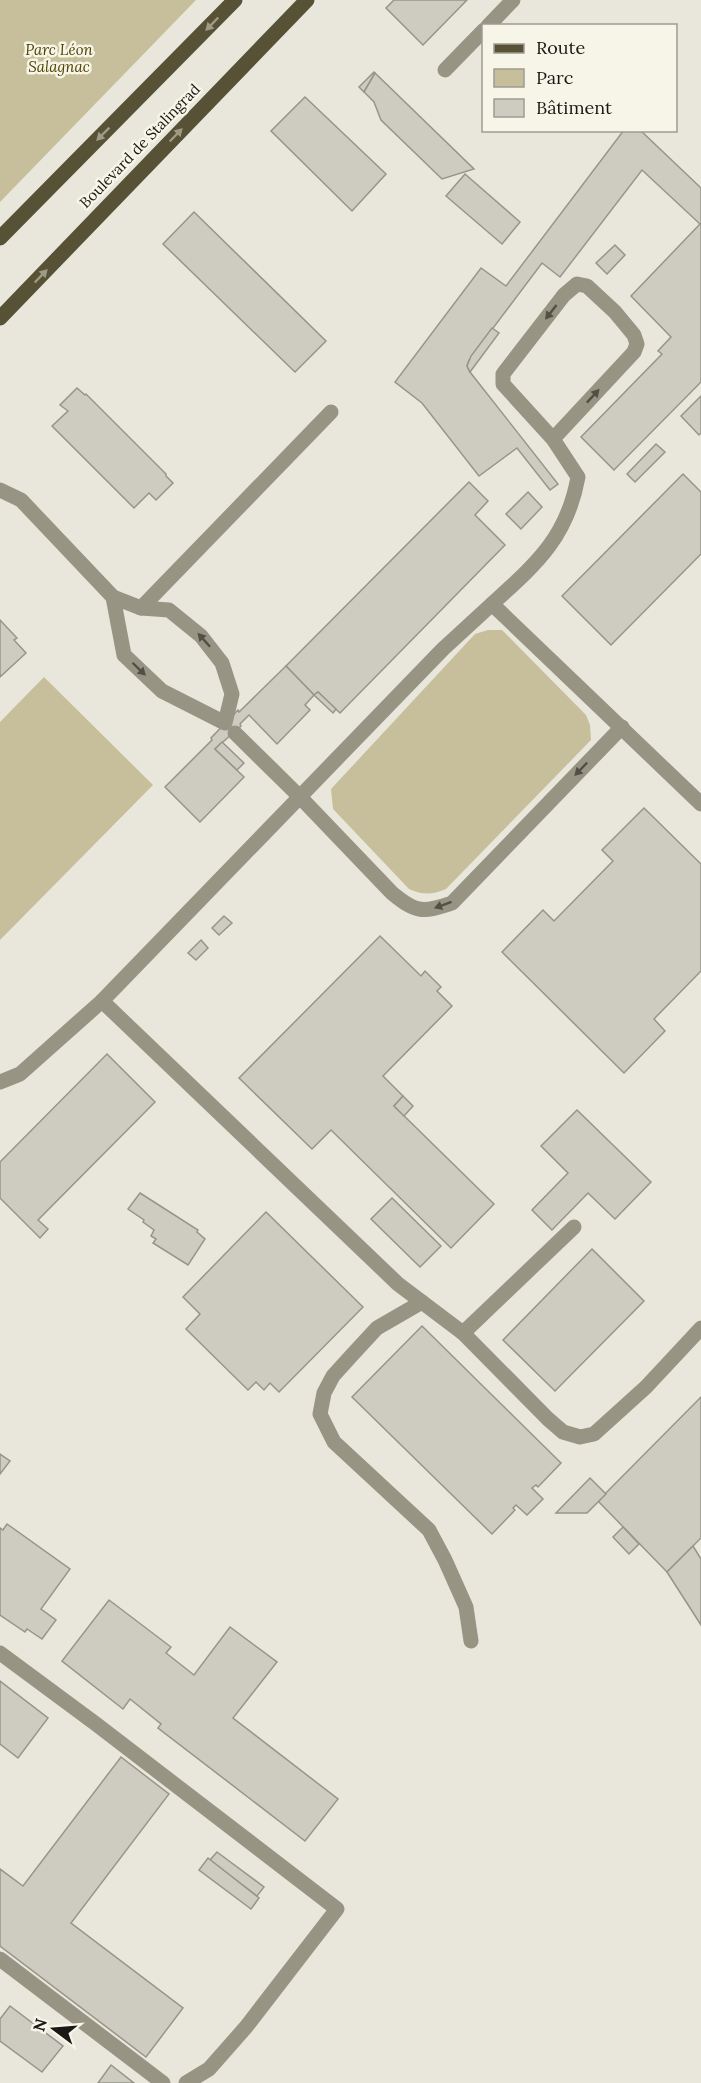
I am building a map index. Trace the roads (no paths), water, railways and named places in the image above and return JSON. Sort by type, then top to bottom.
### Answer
[{"type":"main road","points":[[0,238],[235,0]]},
{"type":"main road","name":"Boulevard de Stalingrad","points":[[0,318],[307,0]]},
{"type":"lane","points":[[490,24],[513,0]]},
{"type":"lane","points":[[445,70],[482,31]]},
{"type":"lane","points":[[0,1082],[20,1074],[102,1001],[443,649],[531,568],[560,531],[573,502],[578,477],[553,439],[503,384],[503,374],[564,295],[577,284],[587,286],[615,312],[634,335],[637,344],[634,352],[553,439]]},
{"type":"lane","points":[[141,608],[332,412]]},
{"type":"lane","points":[[0,490],[21,500],[113,597],[141,608],[170,610],[201,636],[222,663],[232,694],[225,723],[162,691],[124,655],[113,597]]},
{"type":"lane","points":[[492,603],[701,804]]},
{"type":"lane","points":[[235,733],[392,893],[408,907],[430,910],[452,903],[622,727]]},
{"type":"lane","points":[[102,1001],[173,1071],[294,1182],[398,1284],[463,1333],[563,1432],[580,1437],[594,1434],[646,1387],[701,1328]]},
{"type":"lane","points":[[463,1333],[574,1227]]},
{"type":"lane","points":[[422,1302],[377,1328],[352,1354],[333,1377],[324,1393],[320,1414],[334,1442],[429,1530],[446,1560],[466,1607],[471,1641]]},
{"type":"lane","points":[[0,1653],[337,1909],[246,2027],[209,2069],[186,2083]]},
{"type":"lane","points":[[0,1959],[164,2083]]},
{"type":"park label","name":"Parc Léon Salagnac","points":[[59,58]]}]
